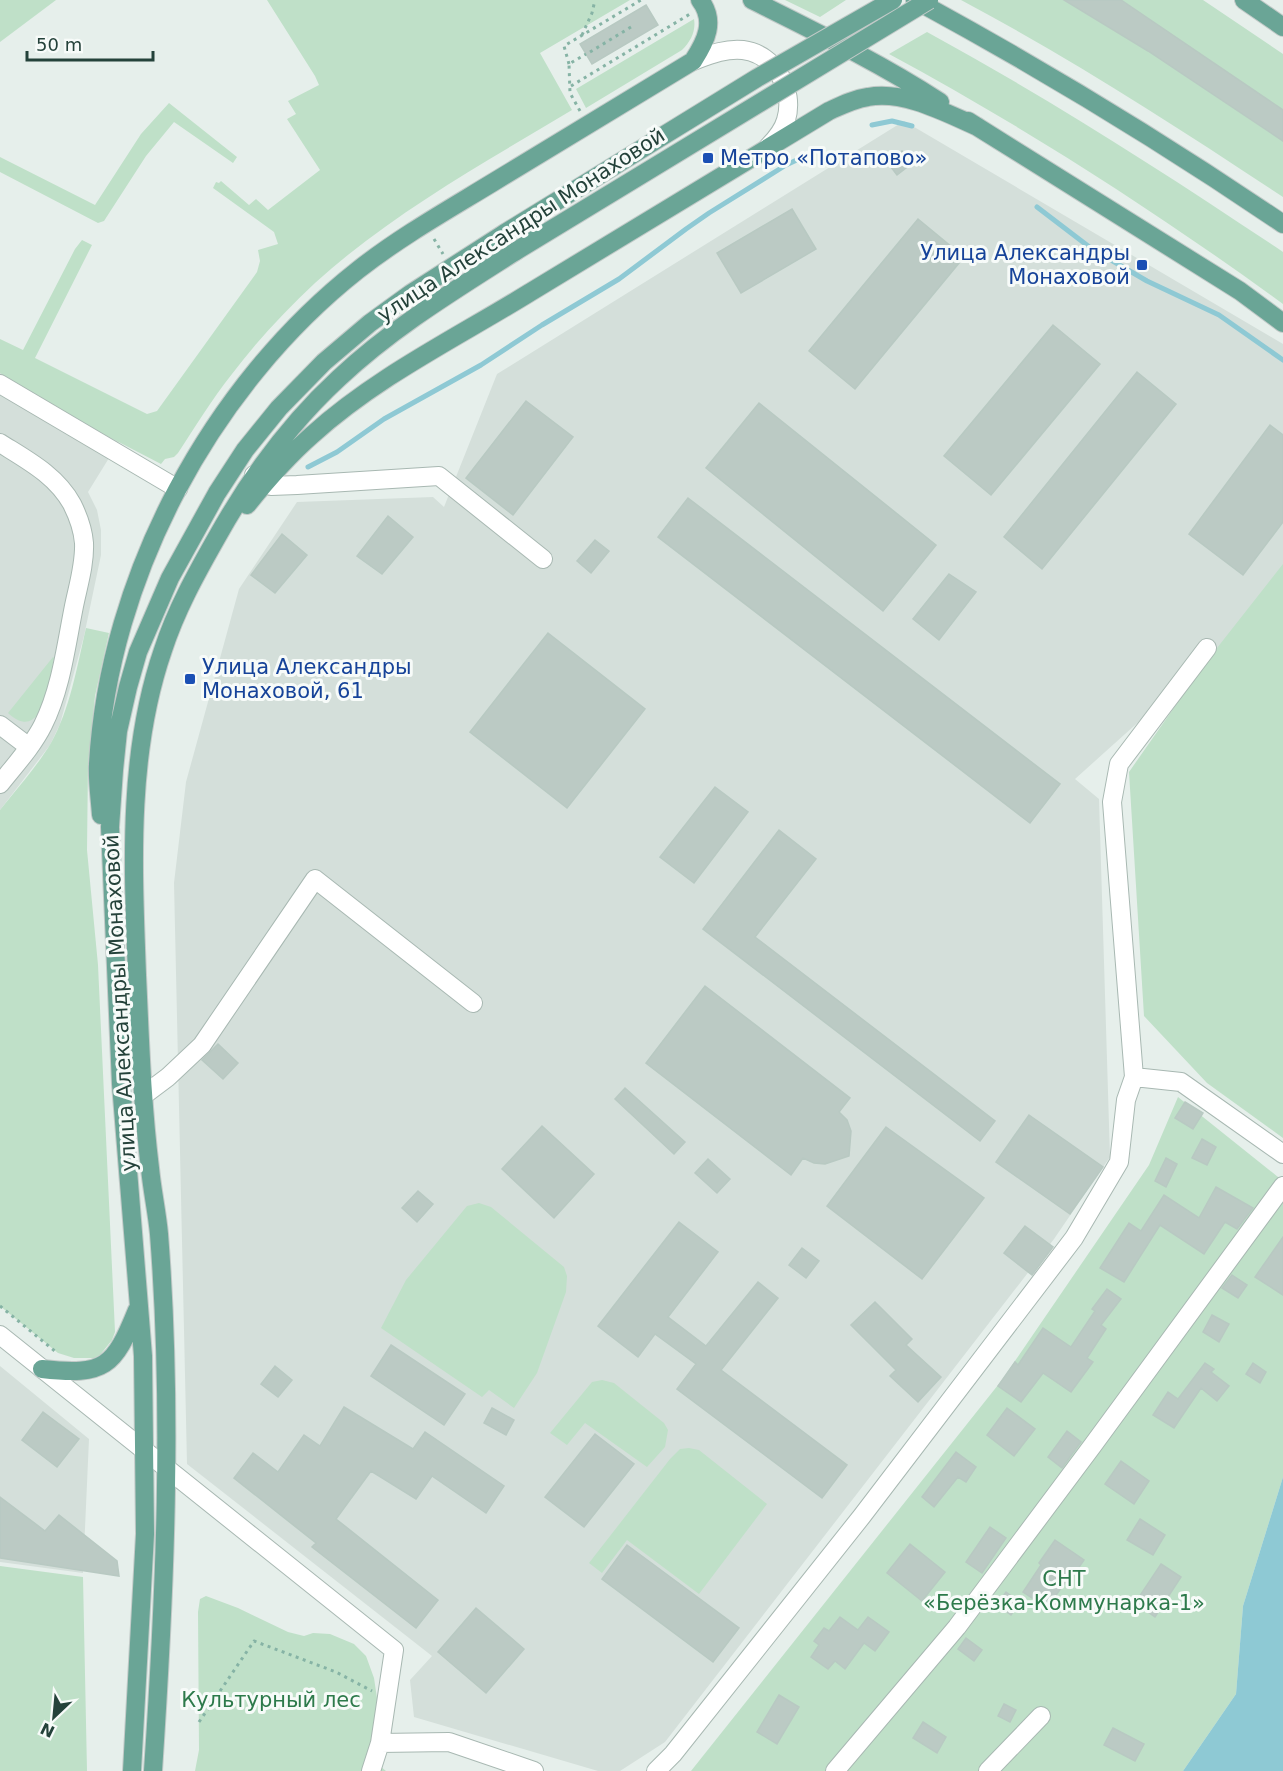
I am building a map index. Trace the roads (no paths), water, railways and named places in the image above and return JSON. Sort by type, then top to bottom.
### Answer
[{"type":"main road","points":[[752,0],[913,85],[1240,291],[1283,323]]},
{"type":"main road","name":"улица Александры Монаховой","points":[[132,1771],[145,1534],[143,1356],[121,1084],[110,826],[118,731],[138,652],[170,578],[217,493],[245,450],[279,408],[324,362],[370,323],[410,294],[505,233],[748,84],[893,0]]},
{"type":"main road","points":[[915,0],[1079,93],[1148,135],[1283,224]]},
{"type":"main road","name":"улица Александры Монаховой","points":[[153,1771],[165,1566],[165,1355],[159,1231],[149,1166],[144,1095],[133,880],[134,835],[142,735],[161,654],[189,587],[230,512],[260,479],[295,423],[339,378],[384,340],[422,312],[516,251],[928,0]]},
{"type":"main road","points":[[1244,0],[1283,27]]},
{"type":"main road","points":[[111,876],[101,819],[98,766],[104,703],[132,594],[178,489],[207,440],[238,394],[285,336],[331,292],[392,244],[693,61],[703,44],[708,29],[708,14],[697,6]]},
{"type":"main road","points":[[260,479],[286,460],[313,434],[348,406],[404,367],[829,111],[853,100],[871,96],[894,97],[918,102],[978,127]]},
{"type":"main road","points":[[42,1369],[72,1372],[95,1368],[106,1363],[125,1340],[139,1305]]},
{"type":"street","points":[[693,61],[737,49],[757,54],[774,68],[785,87],[788,109],[782,130],[768,147]]},
{"type":"street","points":[[0,384],[178,489]]},
{"type":"street","points":[[0,443],[39,468],[67,496],[77,515],[84,544],[80,579],[54,697],[29,747],[0,784]]},
{"type":"street","points":[[260,479],[272,486],[439,476],[543,559]]},
{"type":"street","points":[[656,1771],[673,1754],[862,1516],[1074,1238],[1119,1162],[1126,1100],[1134,1077],[1112,802],[1119,764],[1208,648]]},
{"type":"street","points":[[0,725],[29,747]]},
{"type":"street","points":[[144,1095],[168,1077],[202,1045],[315,879],[473,1003]]},
{"type":"street","points":[[1134,1077],[1181,1082],[1283,1154]]},
{"type":"street","points":[[835,1771],[957,1627],[1283,1186]]},
{"type":"street","points":[[0,1335],[394,1650],[380,1743],[371,1771]]},
{"type":"street","points":[[988,1771],[1041,1716]]},
{"type":"street","points":[[380,1743],[449,1742],[534,1771]]},
{"type":"water","points":[[1283,1477],[1283,1771],[1183,1771],[1236,1694],[1243,1606]]},
{"type":"waterway","points":[[872,125],[892,121],[912,126]]},
{"type":"waterway","points":[[308,467],[337,452],[384,419],[481,365],[619,279],[709,213],[786,165],[816,151]]},
{"type":"waterway","points":[[1037,207],[1092,249],[1147,281],[1219,315],[1283,360]]},
{"type":"place","name":"Метро «Потапово»","points":[[708,158]]},
{"type":"place","name":"Улица Александры Монаховой","points":[[1142,265]]},
{"type":"place","name":"Улица Александры Монаховой, 61","points":[[190,679]]},
{"type":"park label","name":"СНТ «Берёзка-Коммунарка-1»","points":[[1064,1591]]},
{"type":"park label","name":"Культурный лес","points":[[271,1700]]}]
